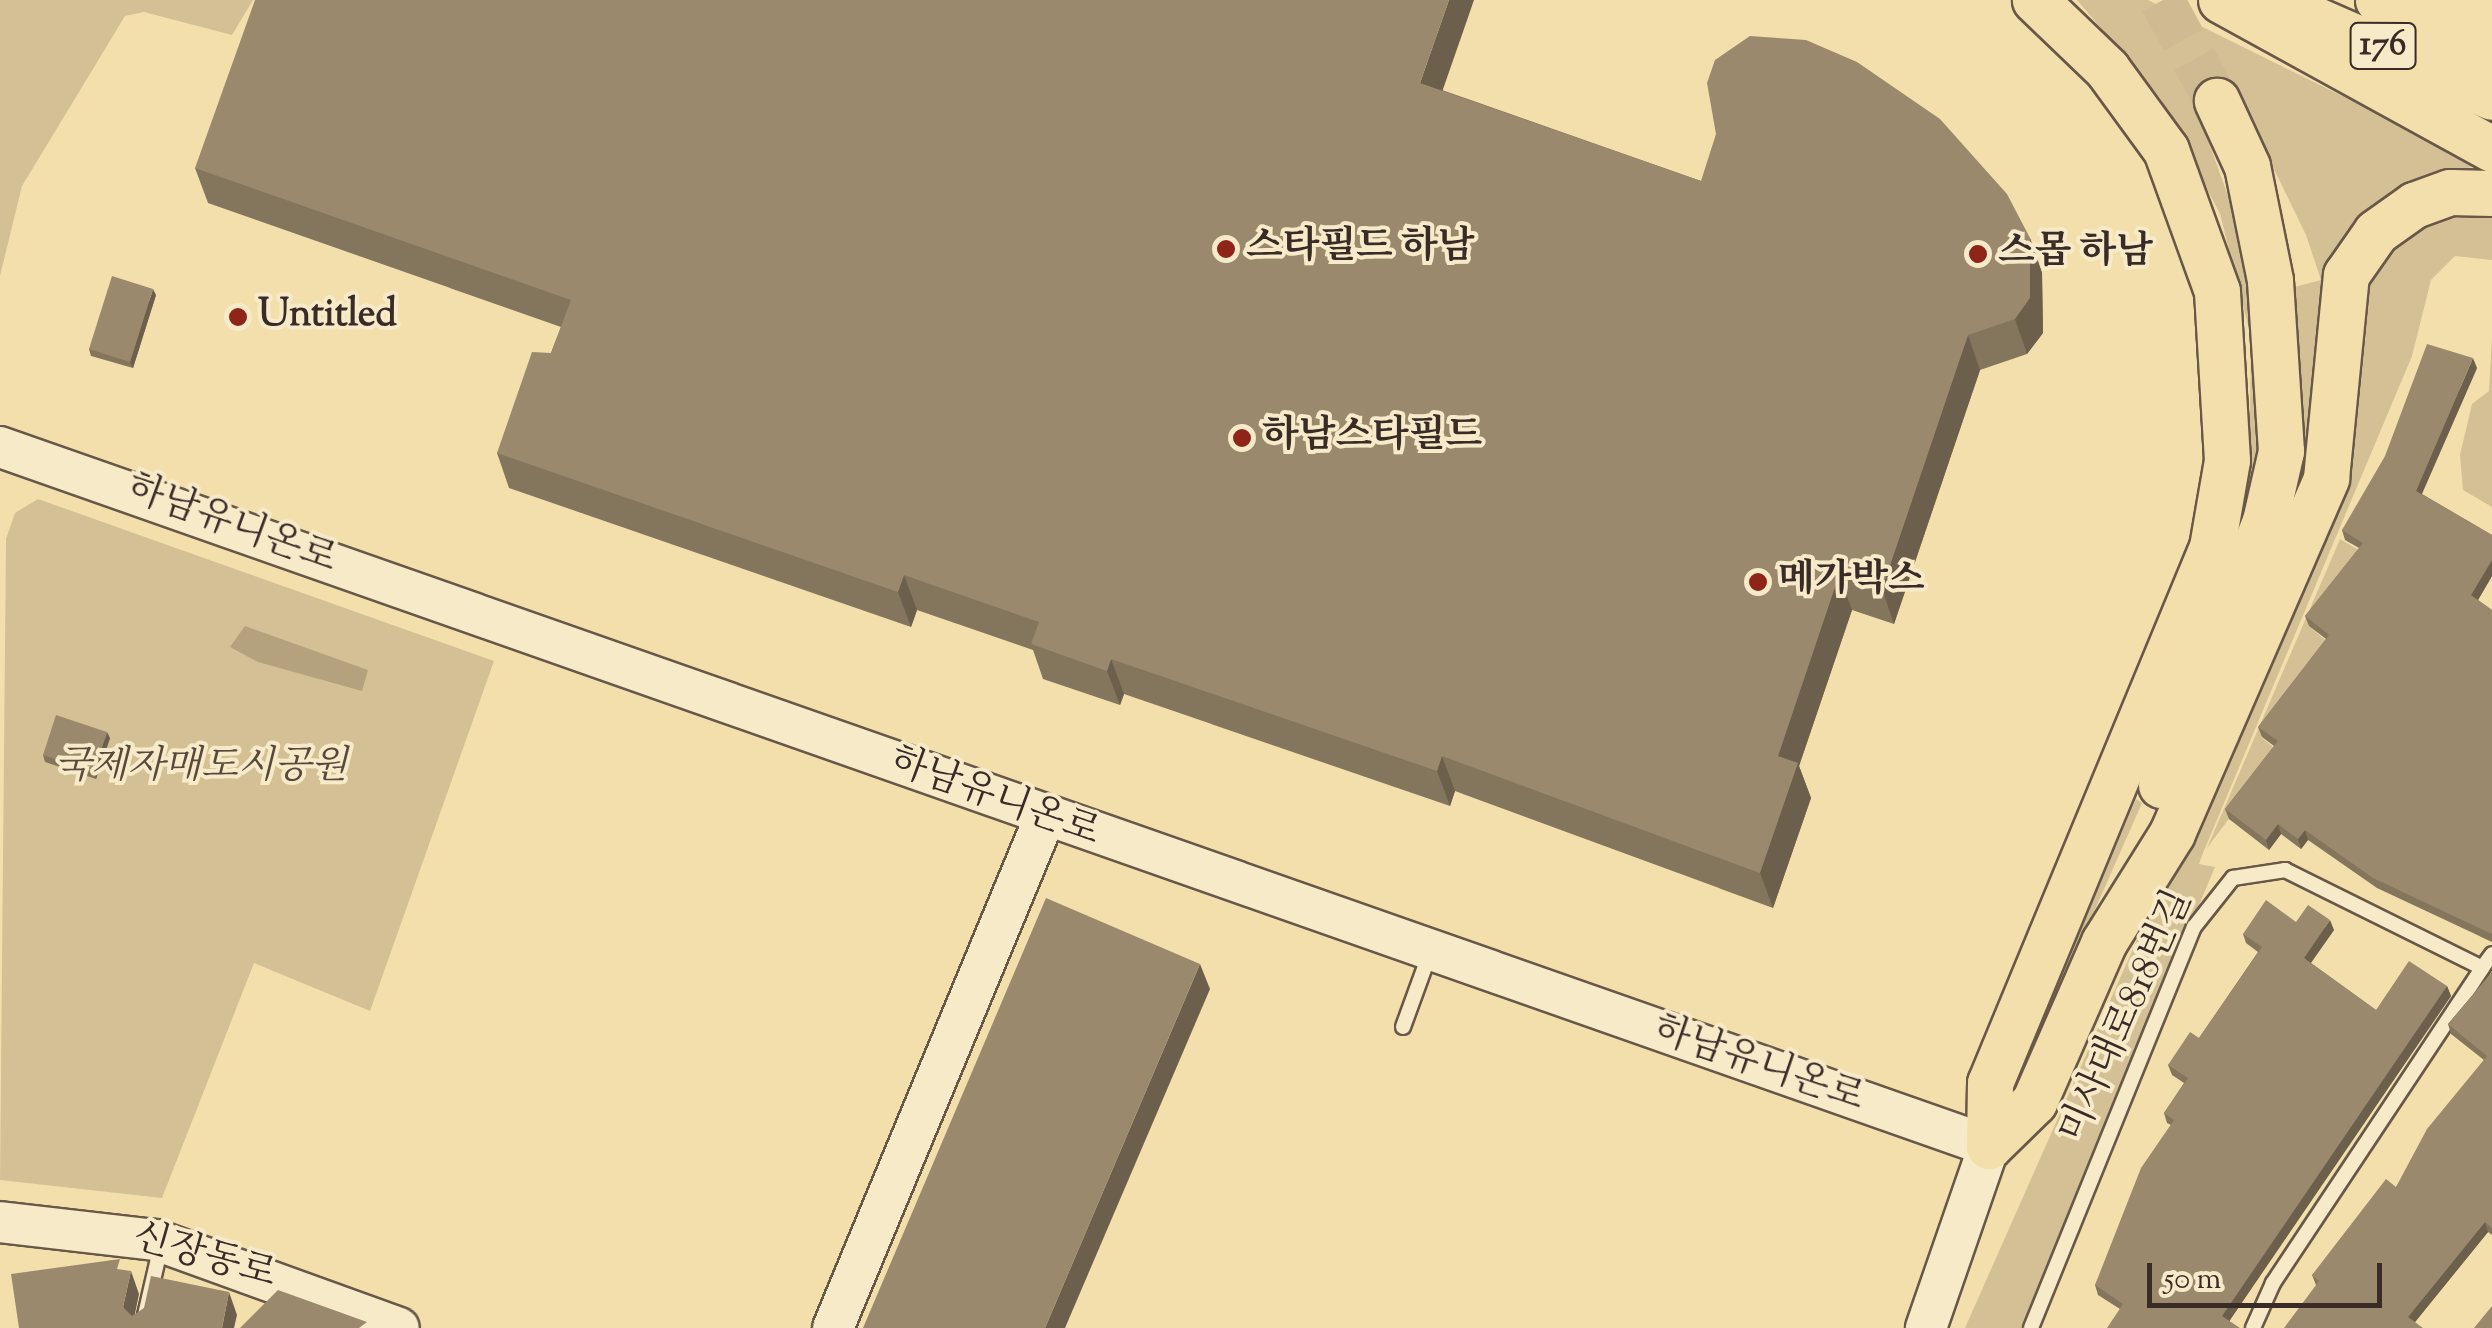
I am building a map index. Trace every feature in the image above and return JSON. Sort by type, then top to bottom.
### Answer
[{"type":"main road","points":[[1926,1328],[1990,1146],[1990,1083],[2212,546],[2226,460],[2217,291],[2173,167],[2107,69],[2035,0]]},
{"type":"main road","points":[[2221,0],[2492,148]]},
{"type":"main road","name":"176","points":[[2271,0],[2492,97]]},
{"type":"main road","name":"176","points":[[2378,0],[2492,62]]},
{"type":"main road","points":[[2441,0],[2492,23]]},
{"type":"main road","points":[[1990,1146],[2034,1102],[2104,942],[2265,521],[2281,450],[2270,280],[2247,166],[2218,101]]},
{"type":"main road","points":[[2104,942],[2172,833],[2326,478],[2346,275],[2376,232],[2414,205],[2450,192],[2492,193]]},
{"type":"main road","name":"하남유니온로","points":[[0,447],[1430,954],[1990,1146]]},
{"type":"main road","points":[[833,1328],[1045,816]]},
{"type":"main road","name":"신장동로","points":[[0,1222],[162,1242],[399,1328]]},
{"type":"lane","name":"미사대로818번길","points":[[2031,1328],[2194,927],[2233,878],[2286,870],[2482,968]]},
{"type":"lane","points":[[1403,1027],[1430,954]]},
{"type":"lane","points":[[2253,1328],[2273,1283],[2492,954]]},
{"type":"lane","points":[[142,1328],[162,1242]]},
{"type":"green space","points":[[0,0],[253,0],[232,35],[144,12],[125,16],[22,186],[0,276]]},
{"type":"green space","points":[[2077,0],[2148,0],[2480,164],[2392,196],[2281,540],[2287,289],[2321,280],[2306,235],[2236,91],[2197,110],[2252,262],[2260,440],[2249,500],[2251,337],[2220,214],[2160,98]]},
{"type":"green space","points":[[2492,206],[2492,260],[2455,256],[2431,280],[2412,356],[2199,864],[2215,867],[2021,1328],[1965,1328],[2301,570],[2361,291],[2414,218]]},
{"type":"green space","points":[[2492,338],[2492,507],[2463,490],[2460,455],[2472,404],[2489,391]]},
{"type":"green space","name":"국제자매도시공원","points":[[38,499],[494,661],[370,1011],[254,963],[162,1198],[0,1180],[6,539],[15,513]]},
{"type":"green space","points":[[2340,539],[2469,615],[2309,626],[2331,645],[2261,737],[2279,752],[2207,848]]},
{"type":"green space","points":[[2136,799],[2142,803],[2021,1077],[2076,941]]},
{"type":"shaded area","points":[[245,626],[368,670],[362,691],[258,662],[230,647]]},
{"type":"building","name":"하남스타필드","points":[[255,0],[1449,0],[1420,83],[1701,181],[1716,134],[1707,83],[1715,60],[1750,36],[1806,40],[1857,62],[1940,119],[2007,194],[2030,238],[2030,298],[2015,319],[1968,335],[1882,589],[1839,575],[1778,756],[1798,763],[1760,873],[1442,756],[1437,771],[1111,659],[1107,671],[1031,644],[1039,622],[904,575],[898,592],[497,453],[532,352],[551,353],[571,300],[195,168]]},
{"type":"building","points":[[112,276],[153,289],[130,362],[89,349]]},
{"type":"building","points":[[2427,344],[2473,358],[2416,491],[2492,535],[2492,560],[2471,595],[2492,610],[2492,934],[2373,878],[2305,830],[2298,839],[2278,824],[2266,840],[2225,809],[2278,741],[2258,727],[2329,635],[2305,616],[2363,543],[2342,530],[2385,456]]},
{"type":"building","points":[[56,715],[107,732],[94,772],[43,755]]},
{"type":"building","points":[[1046,898],[1200,964],[1045,1328],[863,1328]]},
{"type":"building","points":[[2266,900],[2296,922],[2308,905],[2330,920],[2304,958],[2376,1010],[2409,961],[2447,986],[2222,1316],[2240,1328],[2107,1328],[2123,1304],[2095,1285],[2141,1168],[2174,1120],[2164,1113],[2188,1078],[2168,1065],[2190,1032],[2199,1038],[2262,947],[2243,934]]},
{"type":"building","points":[[2492,972],[2492,1228],[2485,1222],[2408,1317],[2423,1328],[2284,1328],[2319,1281],[2312,1275],[2386,1179],[2396,1187],[2427,1129],[2487,1056],[2448,1024]]},
{"type":"building","points":[[120,1259],[117,1269],[131,1271],[123,1307],[132,1316],[144,1308],[151,1276],[229,1292],[222,1328],[19,1328],[11,1274]]},
{"type":"building","points":[[278,1290],[367,1322],[359,1328],[240,1328]]},
{"type":"building","points":[[2492,1306],[2492,1328],[2474,1328]]},
{"type":"tunnel","points":[[2162,0],[2217,101]]},
{"type":"place","name":"스타필드 하남","points":[[1226,249]]},
{"type":"place","name":"스몹 하남","points":[[1978,254]]},
{"type":"place","name":"Untitled","points":[[238,317]]},
{"type":"place","name":"하남스타필드","points":[[1242,438]]},
{"type":"place","name":"메가박스","points":[[1758,582]]}]
